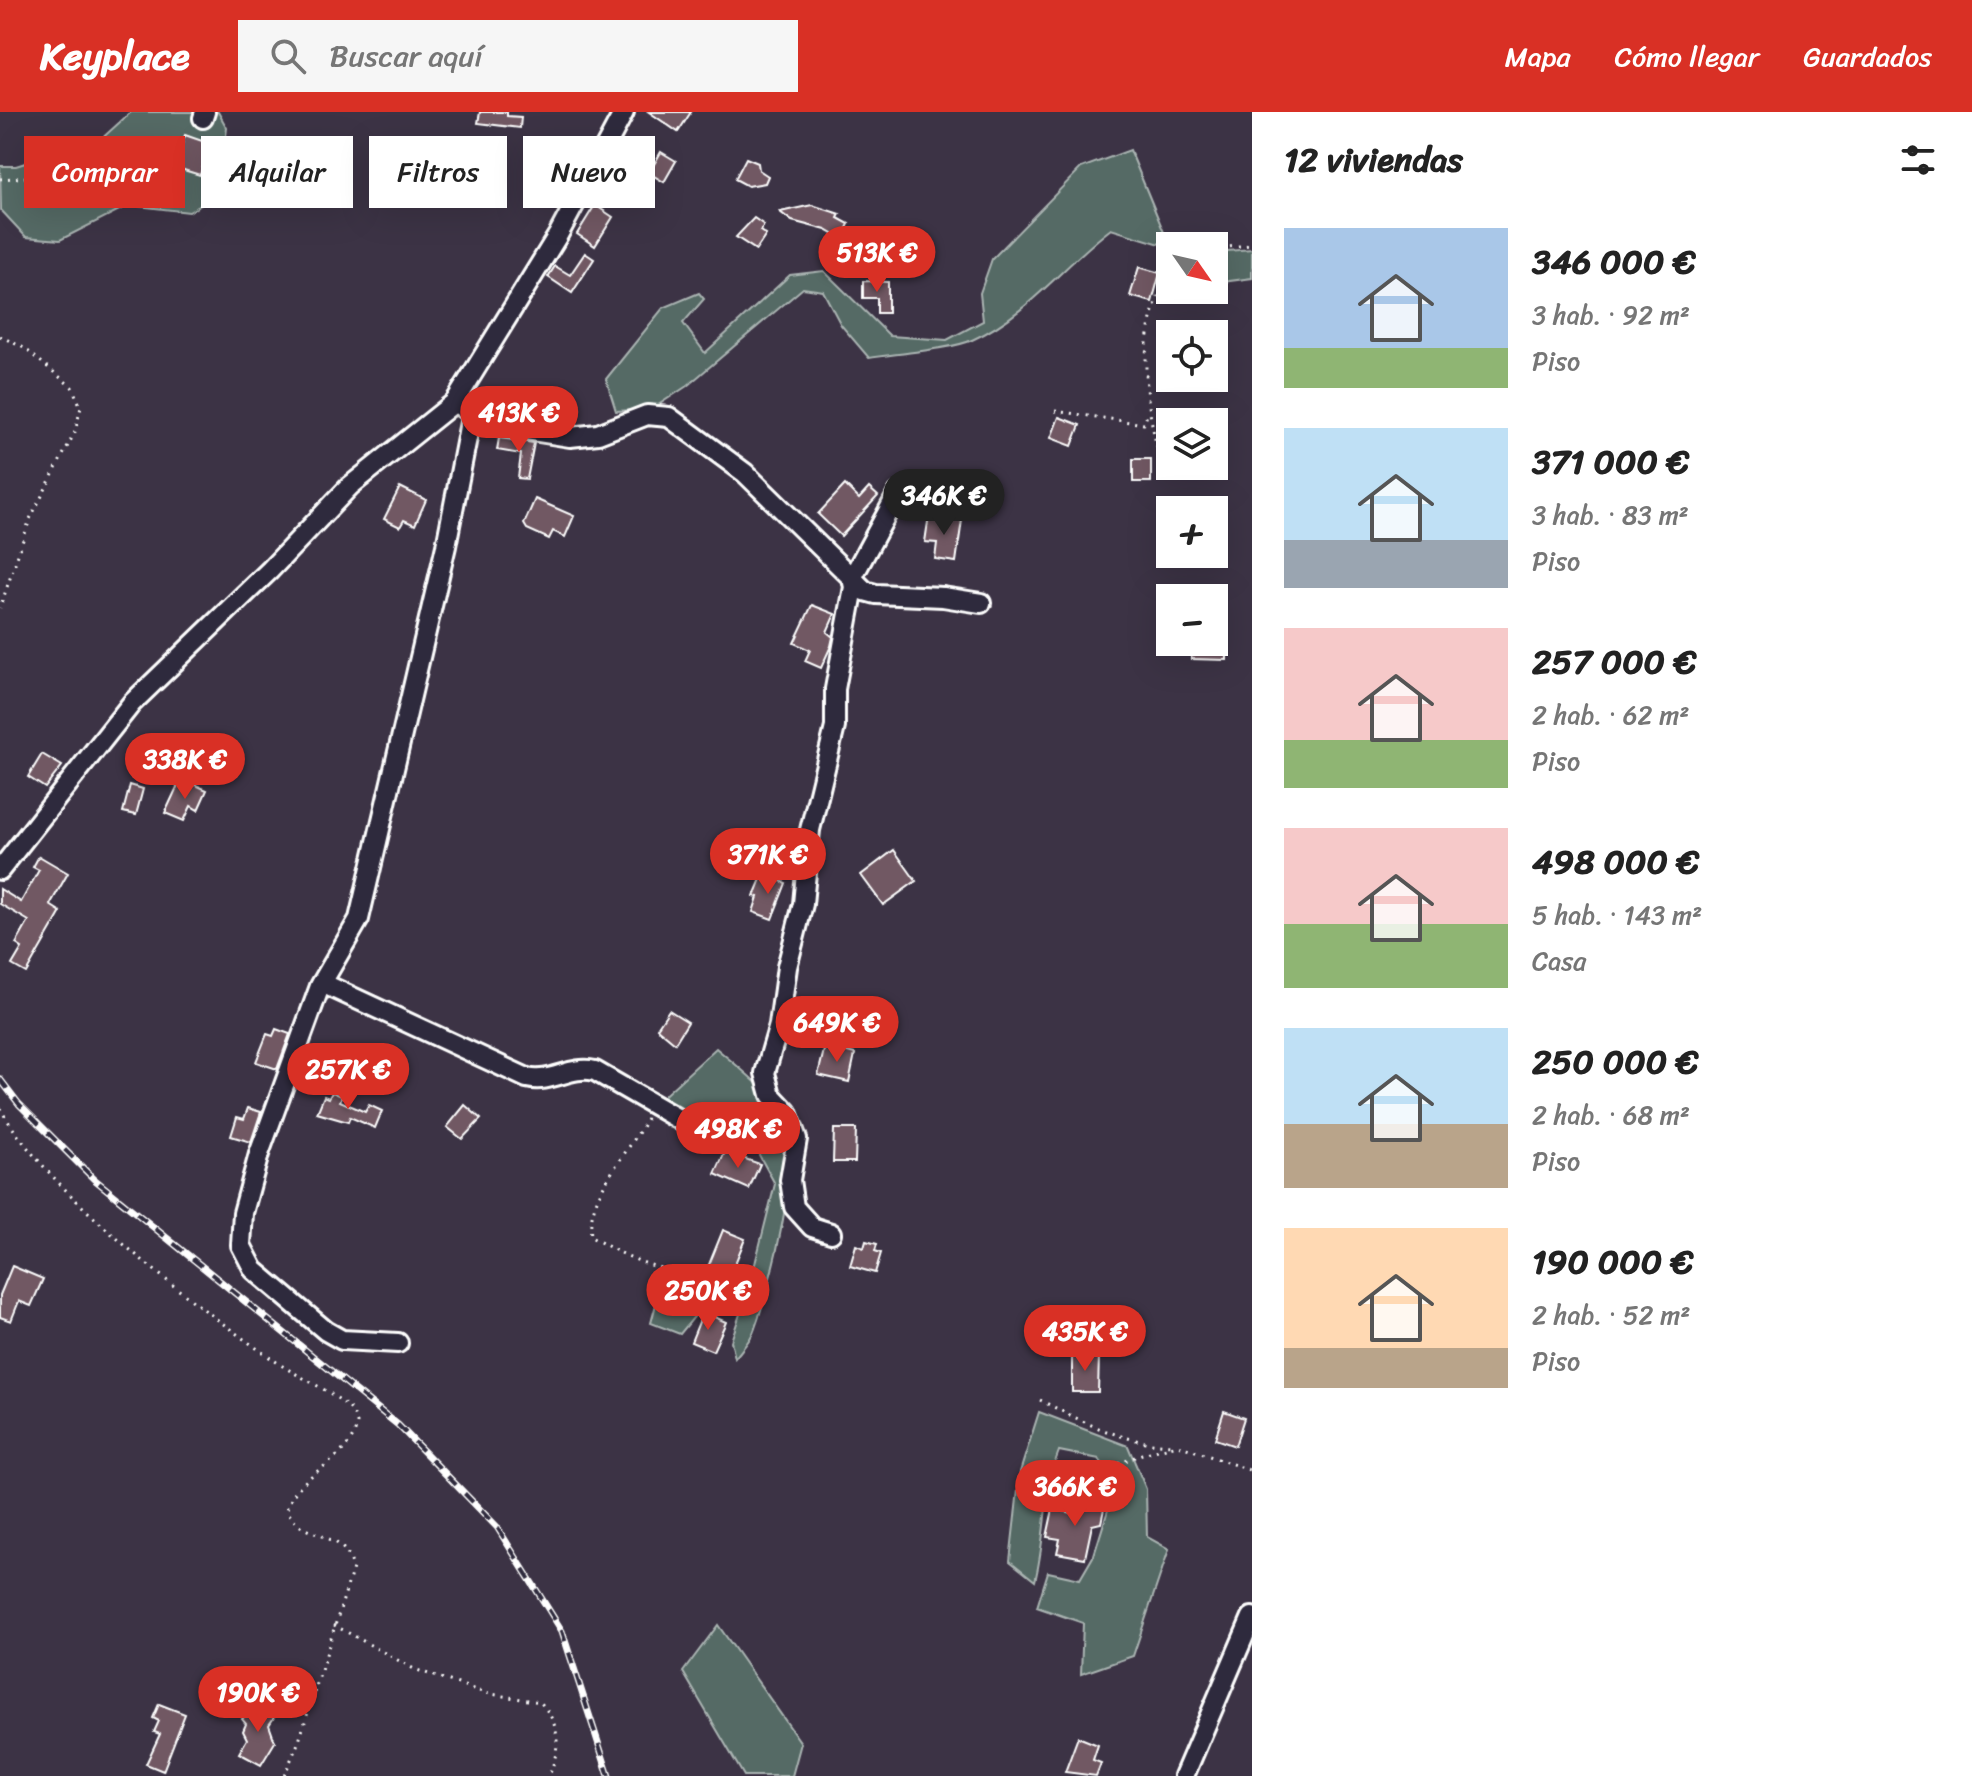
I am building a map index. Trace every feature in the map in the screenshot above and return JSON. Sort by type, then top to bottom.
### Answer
[{"type":"street","points":[[0,870],[132,703],[270,570],[350,486],[455,402],[558,235],[624,112]]},
{"type":"street","points":[[455,402],[483,423],[570,437],[598,434],[647,415],[669,417],[745,473],[865,591],[981,603]]},
{"type":"street","points":[[398,1343],[358,1343],[326,1331],[267,1283],[246,1259],[241,1245],[241,1222],[259,1154],[322,983],[359,919],[446,546],[471,417]]},
{"type":"street","points":[[831,1233],[812,1227],[794,1207],[790,1180],[797,1139],[787,1112],[771,1095],[765,1073],[779,1025],[787,967],[803,904],[810,830],[835,727],[835,689],[854,587],[852,578],[898,493]]},
{"type":"street","points":[[322,983],[527,1078],[549,1080],[583,1068],[706,1135],[731,1141]]},
{"type":"street","points":[[1184,1776],[1252,1617]]},
{"type":"path","points":[[0,179],[24,177]]},
{"type":"path","points":[[1228,247],[1252,245]]},
{"type":"path","points":[[1156,440],[1149,409],[1148,327],[1158,304]]},
{"type":"path","points":[[0,336],[33,354],[72,387],[80,399],[81,414],[30,519],[0,608]]},
{"type":"path","points":[[1055,411],[1144,424],[1149,409]]},
{"type":"path","points":[[644,1100],[650,1113],[604,1187],[589,1218],[591,1237],[627,1257],[663,1271],[688,1272]]},
{"type":"path","points":[[0,1108],[45,1167],[150,1264],[281,1365],[352,1411],[357,1423],[349,1444],[300,1483],[287,1509],[296,1523],[335,1540],[349,1551],[353,1568],[304,1726],[284,1776]]},
{"type":"path","points":[[1040,1400],[1105,1431],[1149,1444],[1178,1445],[1252,1471]]},
{"type":"path","points":[[1088,1495],[1077,1491],[1082,1479],[1142,1454],[1178,1445]]},
{"type":"path","points":[[334,1625],[414,1669],[485,1693],[540,1702],[555,1726],[559,1743],[549,1776]]},
{"type":"green space","points":[[131,112],[218,112],[227,128],[226,136],[201,136],[201,205],[189,212],[155,208],[185,208],[185,136],[105,136]]},
{"type":"green space","points":[[1130,150],[1164,232],[1156,232],[1156,243],[1111,229],[1028,303],[992,330],[952,346],[869,358],[841,325],[823,291],[803,288],[687,386],[652,409],[616,411],[606,379],[663,308],[699,293],[704,299],[683,323],[705,353],[790,275],[824,271],[890,336],[947,340],[983,321],[980,293],[992,259],[1081,168]]},
{"type":"green space","points":[[24,163],[24,208],[123,208],[60,240],[26,237],[1,210],[0,166]]},
{"type":"green space","points":[[1252,249],[1252,278],[1228,281],[1228,251]]},
{"type":"green space","points":[[716,1048],[771,1098],[784,1118],[789,1136],[788,1190],[776,1253],[754,1332],[735,1358],[731,1341],[750,1284],[775,1184],[758,1153],[736,1127],[707,1128],[658,1101]]},
{"type":"green space","points":[[662,1282],[707,1301],[680,1334],[651,1323]]},
{"type":"green space","points":[[1039,1412],[1128,1446],[1146,1489],[1147,1537],[1169,1549],[1133,1656],[1081,1674],[1083,1623],[1037,1607],[1048,1572],[1080,1579],[1094,1555],[1116,1484],[1099,1459],[1059,1451],[1050,1482],[1035,1581],[1010,1561],[1020,1472]]},
{"type":"green space","points":[[718,1625],[801,1743],[792,1776],[744,1776],[683,1672]]},
{"type":"building","points":[[480,112],[507,112],[507,116],[521,117],[520,128],[478,123]]},
{"type":"building","points":[[649,112],[691,112],[678,132]]},
{"type":"building","points":[[185,136],[201,141],[200,175],[185,170]]},
{"type":"building","points":[[661,152],[676,161],[664,182],[655,177],[655,162]]},
{"type":"building","points":[[746,158],[758,163],[759,170],[768,176],[765,183],[748,186],[735,179]]},
{"type":"building","points":[[812,205],[840,214],[838,218],[849,224],[842,239],[826,230],[792,221],[780,212]]},
{"type":"building","points":[[593,208],[600,208],[613,217],[595,246],[577,234]]},
{"type":"building","points":[[754,218],[764,225],[760,231],[766,235],[756,250],[736,237]]},
{"type":"building","points":[[585,253],[594,259],[572,293],[548,277],[555,266],[570,275]]},
{"type":"building","points":[[1139,267],[1156,272],[1152,302],[1130,296]]},
{"type":"building","points":[[863,281],[888,282],[888,313],[877,313],[877,298],[863,298]]},
{"type":"building","points":[[1059,417],[1080,425],[1072,446],[1051,438]]},
{"type":"building","points":[[499,438],[534,443],[527,479],[518,478],[521,454],[497,450]]},
{"type":"building","points":[[1133,459],[1151,459],[1151,482],[1133,482]]},
{"type":"building","points":[[845,485],[859,499],[869,488],[878,496],[841,536],[818,514]]},
{"type":"building","points":[[400,487],[426,500],[415,525],[404,520],[400,527],[384,519]]},
{"type":"building","points":[[535,499],[574,516],[565,537],[553,531],[549,539],[527,529],[524,524]]},
{"type":"building","points":[[929,515],[962,520],[956,562],[935,559],[937,543],[925,542]]},
{"type":"building","points":[[812,605],[835,614],[827,632],[833,637],[831,646],[821,668],[805,661],[810,650],[794,643]]},
{"type":"building","points":[[1191,656],[1227,656],[1227,660],[1191,659]]},
{"type":"building","points":[[42,754],[62,766],[45,788],[28,777]]},
{"type":"building","points":[[191,783],[207,790],[198,810],[191,806],[184,821],[165,813],[178,785],[188,789]]},
{"type":"building","points":[[130,785],[143,789],[136,815],[123,812]]},
{"type":"building","points":[[894,850],[916,881],[883,905],[861,875]]},
{"type":"building","points":[[39,856],[68,873],[50,905],[61,912],[26,973],[12,965],[22,948],[16,944],[29,921],[0,904],[0,889],[21,902],[39,870],[33,867]]},
{"type":"building","points":[[763,874],[786,883],[772,919],[753,912],[758,897],[754,896]]},
{"type":"building","points":[[669,1010],[688,1022],[675,1043],[657,1028]]},
{"type":"building","points":[[276,1029],[290,1034],[277,1069],[256,1062],[267,1034],[273,1036]]},
{"type":"building","points":[[825,1046],[855,1054],[849,1082],[818,1075]]},
{"type":"building","points":[[332,1092],[342,1096],[340,1101],[365,1112],[369,1105],[382,1111],[375,1128],[350,1117],[348,1122],[317,1113],[324,1096],[329,1098]]},
{"type":"building","points":[[465,1105],[481,1119],[462,1139],[447,1127]]},
{"type":"building","points":[[248,1108],[261,1112],[251,1142],[231,1136],[237,1117],[244,1119]]},
{"type":"building","points":[[834,1129],[856,1129],[855,1162],[833,1162]]},
{"type":"building","points":[[725,1152],[760,1164],[749,1189],[715,1174]]},
{"type":"building","points":[[723,1230],[745,1239],[728,1281],[706,1272]]},
{"type":"building","points":[[866,1241],[877,1244],[875,1251],[881,1253],[875,1273],[850,1266],[856,1245],[864,1248]]},
{"type":"building","points":[[12,1266],[43,1279],[31,1306],[19,1301],[11,1321],[0,1317],[0,1295]]},
{"type":"building","points":[[703,1312],[726,1322],[713,1351],[691,1342]]},
{"type":"building","points":[[1072,1355],[1099,1355],[1098,1392],[1072,1392]]},
{"type":"building","points":[[1224,1411],[1244,1418],[1235,1446],[1215,1439]]},
{"type":"building","points":[[1081,1500],[1105,1504],[1101,1523],[1092,1525],[1085,1558],[1057,1553],[1060,1539],[1047,1537],[1053,1509],[1078,1514]]},
{"type":"building","points":[[257,1701],[275,1716],[269,1725],[275,1742],[261,1765],[239,1753],[247,1739],[243,1731],[246,1724],[242,1719]]},
{"type":"building","points":[[159,1704],[185,1714],[163,1771],[146,1764],[160,1734],[154,1732],[159,1721],[153,1718]]},
{"type":"building","points":[[1078,1737],[1098,1745],[1093,1760],[1101,1763],[1096,1776],[1065,1772]]},
{"type":"railway","points":[[0,1079],[19,1104],[94,1179],[398,1425],[497,1527],[562,1631],[609,1776]]}]
